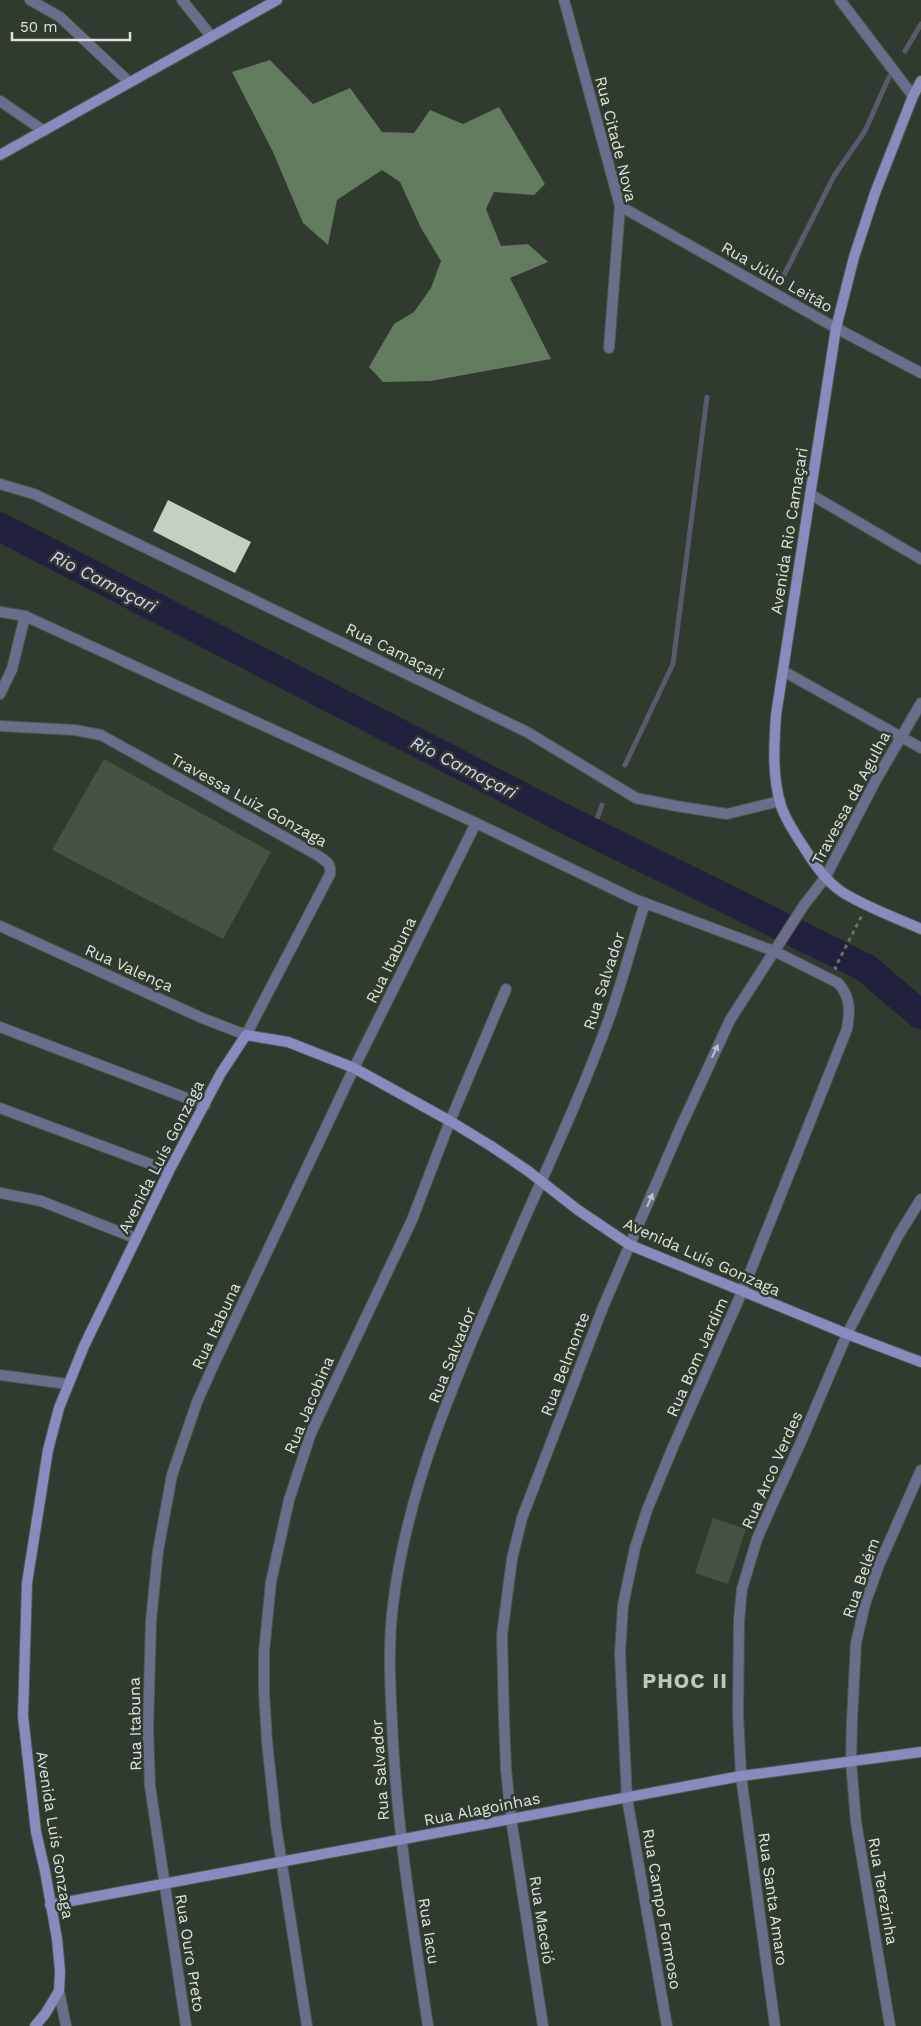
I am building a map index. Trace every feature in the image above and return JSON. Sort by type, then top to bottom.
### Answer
[{"type":"street","points":[[30,0],[60,17],[128,82]]},
{"type":"street","points":[[182,0],[211,36]]},
{"type":"street","points":[[0,156],[128,82],[277,0]]},
{"type":"street","name":"Rua Citade Nova","points":[[564,0],[620,206],[609,348]]},
{"type":"street","points":[[840,0],[913,96]]},
{"type":"street","name":"Avenida Rio Camaçari","points":[[921,81],[913,96],[875,193],[854,257],[836,328],[776,715],[774,753],[775,776],[780,801],[791,826],[825,878],[841,891],[867,906],[921,929]]},
{"type":"street","points":[[0,100],[44,131]]},
{"type":"street","name":"Rua Júlio Leitão","points":[[620,206],[836,328],[921,373]]},
{"type":"street","name":"Rua Camaçari","points":[[0,484],[34,494],[527,732],[636,798],[727,814],[780,801]]},
{"type":"street","points":[[810,494],[921,559]]},
{"type":"street","name":"Rua Bom Jardim","points":[[0,612],[25,616],[476,823],[644,903],[774,951],[838,983],[845,990],[849,1002],[847,1029],[742,1292],[657,1485],[641,1528],[628,1576],[623,1605],[620,1654],[627,1798]]},
{"type":"street","points":[[0,694],[13,666],[25,616]]},
{"type":"street","points":[[783,671],[921,748]]},
{"type":"street","name":"Travessa da Agulha","points":[[774,951],[804,905],[825,878],[900,736],[921,703]]},
{"type":"street","name":"Travessa Luiz Gonzaga","points":[[0,726],[75,730],[101,735],[317,855],[329,864],[330,874],[246,1035]]},
{"type":"street","name":"Rua Itabuna","points":[[164,1884],[150,1786],[148,1686],[151,1621],[158,1552],[172,1474],[207,1379],[354,1068],[476,823]]},
{"type":"street","name":"Rua Salvador","points":[[400,1840],[394,1781],[389,1649],[400,1557],[421,1477],[436,1433],[605,1030],[644,903]]},
{"type":"street","name":"Rua Valença","points":[[0,926],[193,1014],[246,1035]]},
{"type":"street","name":"Rua Belmonte","points":[[512,1818],[506,1759],[502,1635],[512,1558],[522,1518],[562,1411],[678,1132],[730,1020],[774,951]]},
{"type":"street","name":"Rua Jacobina","points":[[307,2026],[282,1862],[269,1760],[264,1692],[266,1616],[278,1548],[290,1500],[311,1433],[412,1220],[450,1121],[506,989]]},
{"type":"street","points":[[0,1027],[204,1106]]},
{"type":"street","name":"Avenida Luís Gonzaga","points":[[59,1991],[60,1971],[57,1938],[36,1832],[23,1716],[25,1609],[33,1540],[48,1450],[58,1408],[67,1384],[136,1238],[221,1073],[246,1035],[288,1042],[354,1068],[450,1121],[510,1159],[585,1215],[630,1245],[742,1292],[921,1362]]},
{"type":"street","points":[[0,1108],[169,1172]]},
{"type":"street","points":[[0,1193],[40,1201],[136,1238]]},
{"type":"street","name":"Rua Arco Verdes","points":[[741,1776],[738,1714],[739,1620],[742,1589],[752,1554],[848,1334],[898,1236],[921,1199]]},
{"type":"street","points":[[0,1375],[67,1384]]},
{"type":"street","name":"Rua Belém","points":[[850,1761],[856,1643],[864,1604],[921,1470]]},
{"type":"street","name":"Rua Alagoinhas","points":[[50,1905],[741,1776],[921,1752]]},
{"type":"street","name":"Rua Terezinha","points":[[850,1761],[856,1822],[890,2026]]},
{"type":"street","name":"Rua Santa Amaro","points":[[741,1776],[775,2026]]},
{"type":"street","name":"Rua Campo Formoso","points":[[627,1798],[667,2026]]},
{"type":"street","name":"Rua Maceió","points":[[512,1818],[543,2026]]},
{"type":"street","name":"Rua Iacu","points":[[400,1840],[428,2026]]},
{"type":"street","name":"Rua Ouro Preto","points":[[164,1884],[186,2026]]},
{"type":"street","points":[[35,2026],[59,1991]]},
{"type":"street","points":[[59,1991],[66,2026]]},
{"type":"path","points":[[838,961],[867,906]]},
{"type":"green space","points":[[270,60],[313,104],[350,88],[382,132],[414,133],[430,110],[463,124],[499,107],[545,184],[534,195],[494,192],[486,209],[501,246],[528,244],[548,262],[510,278],[551,359],[431,381],[383,382],[369,367],[394,324],[414,312],[431,288],[441,261],[421,228],[400,182],[382,170],[337,200],[328,245],[303,223],[273,152],[232,72]]},
{"type":"green space","points":[[104,759],[271,852],[223,939],[52,850]]},
{"type":"green space","points":[[713,1518],[746,1529],[728,1584],[695,1573]]},
{"type":"building","points":[[168,500],[251,542],[235,573],[153,531]]},
{"type":"waterway","points":[[905,51],[921,24]]},
{"type":"waterway","points":[[783,277],[834,176],[865,131],[889,77]]},
{"type":"waterway","points":[[625,765],[673,664],[707,397]]},
{"type":"waterway","name":"Rio Camaçari","points":[[0,527],[571,822],[866,968],[921,1015]]},
{"type":"waterway","points":[[592,832],[602,805]]},
{"type":"district","name":"PHOC II","points":[[685,1680]]}]
